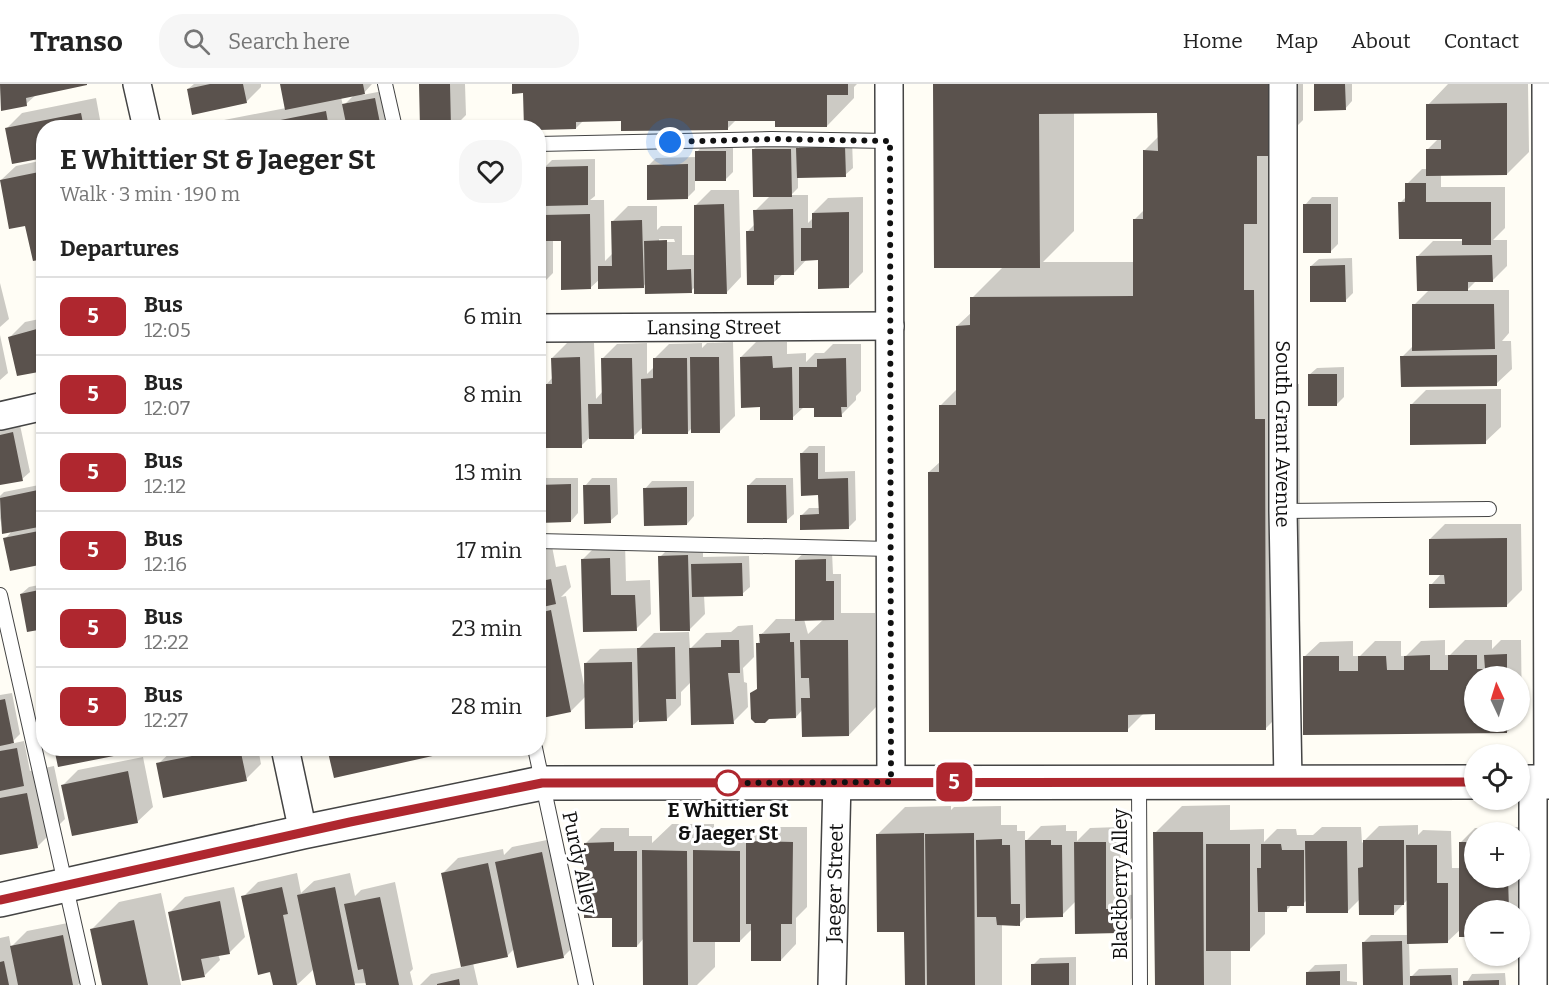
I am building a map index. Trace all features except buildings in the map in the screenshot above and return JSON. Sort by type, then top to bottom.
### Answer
[{"type":"street","points":[[137,84],[145,120]]},
{"type":"street","points":[[889,84],[891,782]]},
{"type":"street","name":"South Grant Avenue","points":[[1283,84],[1283,511],[1288,782]]},
{"type":"street","points":[[1533,985],[1537,782],[1548,528],[1546,84]]},
{"type":"street","name":"Lansing Street","points":[[546,328],[890,326]]},
{"type":"street","points":[[0,416],[36,408]]},
{"type":"street","points":[[287,756],[303,832]]},
{"type":"street","name":"Jaeger Street","points":[[832,985],[837,781]]},
{"type":"street","points":[[0,900],[303,832],[542,783],[1464,782]]},
{"type":"lane","points":[[385,84],[393,120]]},
{"type":"lane","points":[[546,144],[772,139],[890,141]]},
{"type":"lane","points":[[1283,511],[1489,509]]},
{"type":"lane","points":[[546,541],[890,549]]},
{"type":"lane","points":[[0,595],[36,753]]},
{"type":"lane","points":[[37,756],[88,985]]},
{"type":"lane","name":"Purdy Alley","points":[[537,756],[586,985]]},
{"type":"lane","name":"Blackberry Alley","points":[[1139,783],[1140,985]]},
{"type":"bus line","name":"5","points":[[0,900],[350,822],[542,783],[1464,782]]},
{"type":"place","name":"E Whittier St & Jaeger St","points":[[728,783]]},
{"type":"route","points":[[670,142],[772,139],[890,141],[891,782],[728,783]]}]
